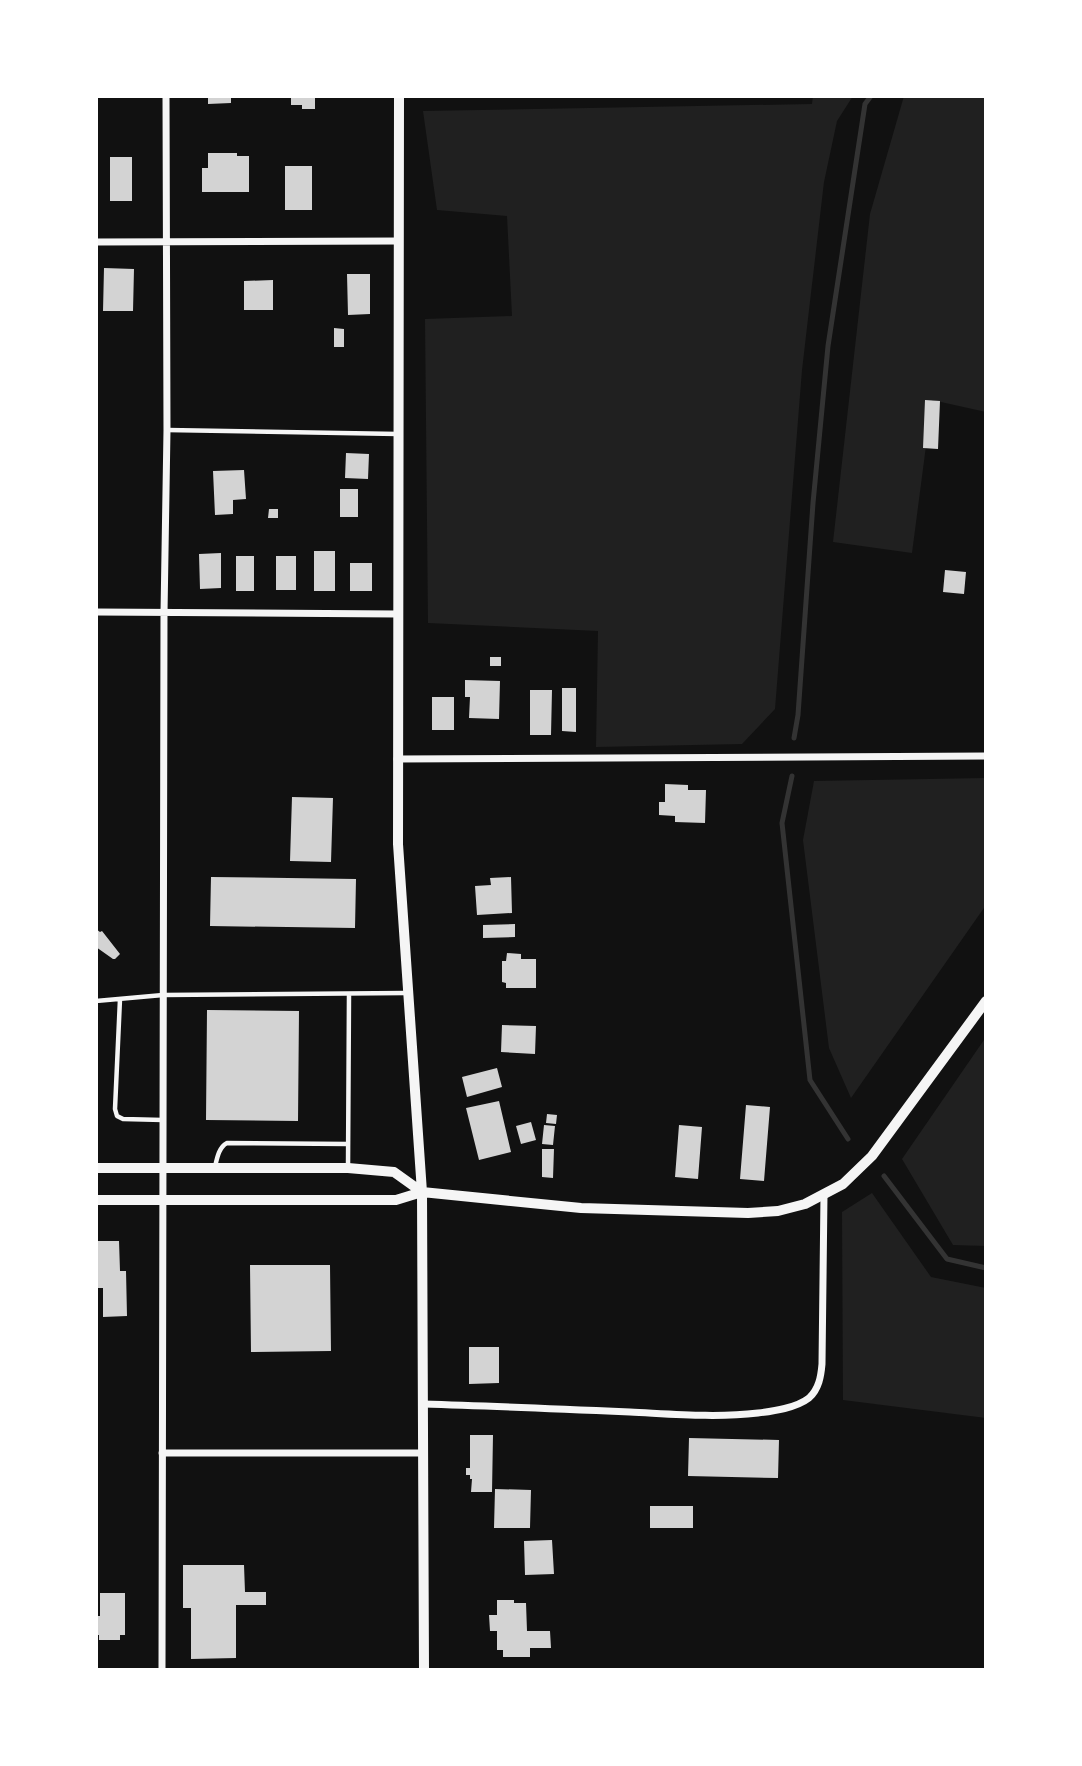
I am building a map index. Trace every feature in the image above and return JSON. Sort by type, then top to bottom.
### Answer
[{"type":"street","points":[[162,1670],[166,96]]},
{"type":"street","points":[[399,96],[398,844],[422,1192],[424,1670]]},
{"type":"street","points":[[96,242],[399,241]]},
{"type":"street","points":[[96,612],[397,614]]},
{"type":"street","points":[[397,759],[986,756]]},
{"type":"street","points":[[96,1200],[396,1200],[422,1192],[581,1208],[748,1213],[778,1211],[805,1204],[824,1195],[842,1184],[872,1156],[986,1001]]},
{"type":"street","points":[[96,1168],[348,1168],[394,1172],[422,1192]]},
{"type":"street","points":[[423,1404],[735,1414],[772,1411],[808,1398],[816,1388],[822,1364],[824,1195]]},
{"type":"street","points":[[162,1453],[423,1453]]},
{"type":"lane","points":[[167,430],[398,434]]},
{"type":"lane","points":[[96,1001],[163,995],[407,993]]},
{"type":"lane","points":[[348,1168],[349,994]]},
{"type":"lane","points":[[120,999],[115,1109],[117,1116],[123,1119],[163,1120]]},
{"type":"lane","points":[[214,1168],[222,1145],[227,1143],[348,1144]]},
{"type":"shaded area","points":[[813,96],[853,96],[837,121],[824,182],[802,370],[775,709],[742,744],[596,747],[598,631],[428,623],[425,319],[512,316],[507,216],[437,210],[423,111],[812,104]]},
{"type":"shaded area","points":[[904,96],[986,96],[986,412],[932,400],[912,553],[833,542],[870,214]]},
{"type":"shaded area","points":[[986,778],[986,905],[851,1098],[829,1048],[803,840],[814,781]]},
{"type":"shaded area","points":[[986,1037],[986,1246],[953,1245],[902,1159]]},
{"type":"shaded area","points":[[872,1193],[931,1277],[986,1288],[986,1418],[843,1400],[842,1212]]},
{"type":"building","points":[[208,96],[231,96],[231,103],[208,104]]},
{"type":"building","points":[[291,96],[315,96],[315,109],[302,109],[302,105],[291,105]]},
{"type":"building","points":[[208,153],[237,153],[237,156],[249,156],[249,192],[202,192],[202,168],[208,168]]},
{"type":"building","points":[[110,157],[132,157],[132,201],[110,201]]},
{"type":"building","points":[[285,166],[312,166],[312,210],[285,210]]},
{"type":"building","points":[[104,268],[134,269],[133,311],[103,311]]},
{"type":"building","points":[[347,274],[370,274],[370,314],[348,315]]},
{"type":"building","points":[[273,280],[273,310],[244,310],[244,281]]},
{"type":"building","points":[[334,328],[344,329],[344,347],[334,347]]},
{"type":"building","points":[[925,400],[940,401],[938,449],[923,448]]},
{"type":"building","points":[[346,453],[369,454],[368,479],[345,478]]},
{"type":"building","points":[[244,470],[246,499],[233,500],[233,514],[215,515],[213,471]]},
{"type":"building","points":[[340,489],[358,489],[358,517],[340,517]]},
{"type":"building","points":[[269,509],[278,509],[278,518],[268,518]]},
{"type":"building","points":[[314,551],[335,551],[335,591],[314,591]]},
{"type":"building","points":[[221,553],[221,588],[200,589],[199,554]]},
{"type":"building","points":[[236,556],[254,556],[254,591],[236,591]]},
{"type":"building","points":[[276,556],[296,556],[296,590],[276,590]]},
{"type":"building","points":[[350,563],[372,563],[372,591],[350,591]]},
{"type":"building","points":[[945,570],[966,572],[964,594],[943,592]]},
{"type":"building","points":[[490,657],[501,657],[501,666],[490,666]]},
{"type":"building","points":[[465,680],[500,681],[499,719],[469,718],[470,697],[465,697]]},
{"type":"building","points":[[562,688],[576,688],[576,732],[562,731]]},
{"type":"building","points":[[530,690],[552,690],[551,735],[530,735]]},
{"type":"building","points":[[432,697],[454,697],[454,730],[432,730]]},
{"type":"building","points":[[665,784],[688,785],[688,790],[706,790],[705,823],[675,822],[675,816],[659,815],[659,802],[665,802]]},
{"type":"building","points":[[292,797],[333,798],[331,862],[290,861]]},
{"type":"building","points":[[211,877],[356,879],[355,928],[210,926]]},
{"type":"building","points":[[511,877],[512,913],[477,915],[475,886],[491,885],[490,878]]},
{"type":"building","points":[[515,924],[515,937],[483,938],[483,925]]},
{"type":"building","points":[[96,929],[102,931],[120,954],[115,959],[96,947]]},
{"type":"building","points":[[507,953],[521,954],[521,959],[536,959],[536,988],[506,988],[506,983],[502,982],[502,961],[506,961]]},
{"type":"building","points":[[207,1010],[299,1011],[298,1121],[206,1120]]},
{"type":"building","points":[[502,1025],[536,1026],[535,1054],[501,1052]]},
{"type":"building","points":[[497,1068],[502,1087],[467,1097],[462,1077]]},
{"type":"building","points":[[499,1101],[511,1152],[479,1160],[466,1108]]},
{"type":"building","points":[[746,1105],[770,1107],[764,1181],[740,1179]]},
{"type":"building","points":[[547,1114],[557,1115],[556,1124],[546,1123]]},
{"type":"building","points":[[531,1122],[536,1140],[521,1144],[516,1126]]},
{"type":"building","points":[[544,1125],[555,1126],[553,1145],[542,1144]]},
{"type":"building","points":[[679,1125],[702,1127],[698,1179],[675,1177]]},
{"type":"building","points":[[542,1149],[554,1149],[553,1178],[542,1177]]},
{"type":"building","points":[[96,1241],[119,1241],[120,1271],[126,1271],[127,1316],[103,1317],[103,1288],[96,1288]]},
{"type":"building","points":[[250,1265],[330,1265],[331,1351],[251,1352]]},
{"type":"building","points":[[469,1347],[499,1347],[499,1383],[469,1384]]},
{"type":"building","points":[[470,1435],[493,1435],[492,1492],[471,1492],[472,1479],[470,1475],[466,1475],[466,1468],[470,1468]]},
{"type":"building","points":[[689,1438],[779,1440],[778,1478],[688,1476]]},
{"type":"building","points":[[495,1489],[531,1490],[530,1528],[494,1528]]},
{"type":"building","points":[[650,1506],[693,1506],[693,1528],[650,1528]]},
{"type":"building","points":[[552,1540],[554,1574],[525,1575],[524,1541]]},
{"type":"building","points":[[183,1565],[244,1565],[245,1592],[266,1592],[266,1605],[236,1605],[236,1658],[191,1659],[191,1608],[183,1608]]},
{"type":"building","points":[[100,1593],[125,1593],[125,1635],[120,1635],[120,1640],[99,1640],[99,1635],[96,1635],[96,1616],[100,1616]]},
{"type":"building","points":[[497,1600],[526,1603],[527,1631],[550,1631],[551,1648],[530,1648],[530,1657],[503,1657],[503,1650],[497,1650],[497,1631],[490,1631],[489,1615],[497,1615]]},
{"type":"waterway","points":[[794,738],[828,346],[865,104],[871,96]]},
{"type":"waterway","points":[[792,776],[782,823],[810,1080],[848,1139]]},
{"type":"waterway","points":[[884,1176],[947,1259],[986,1268]]}]
